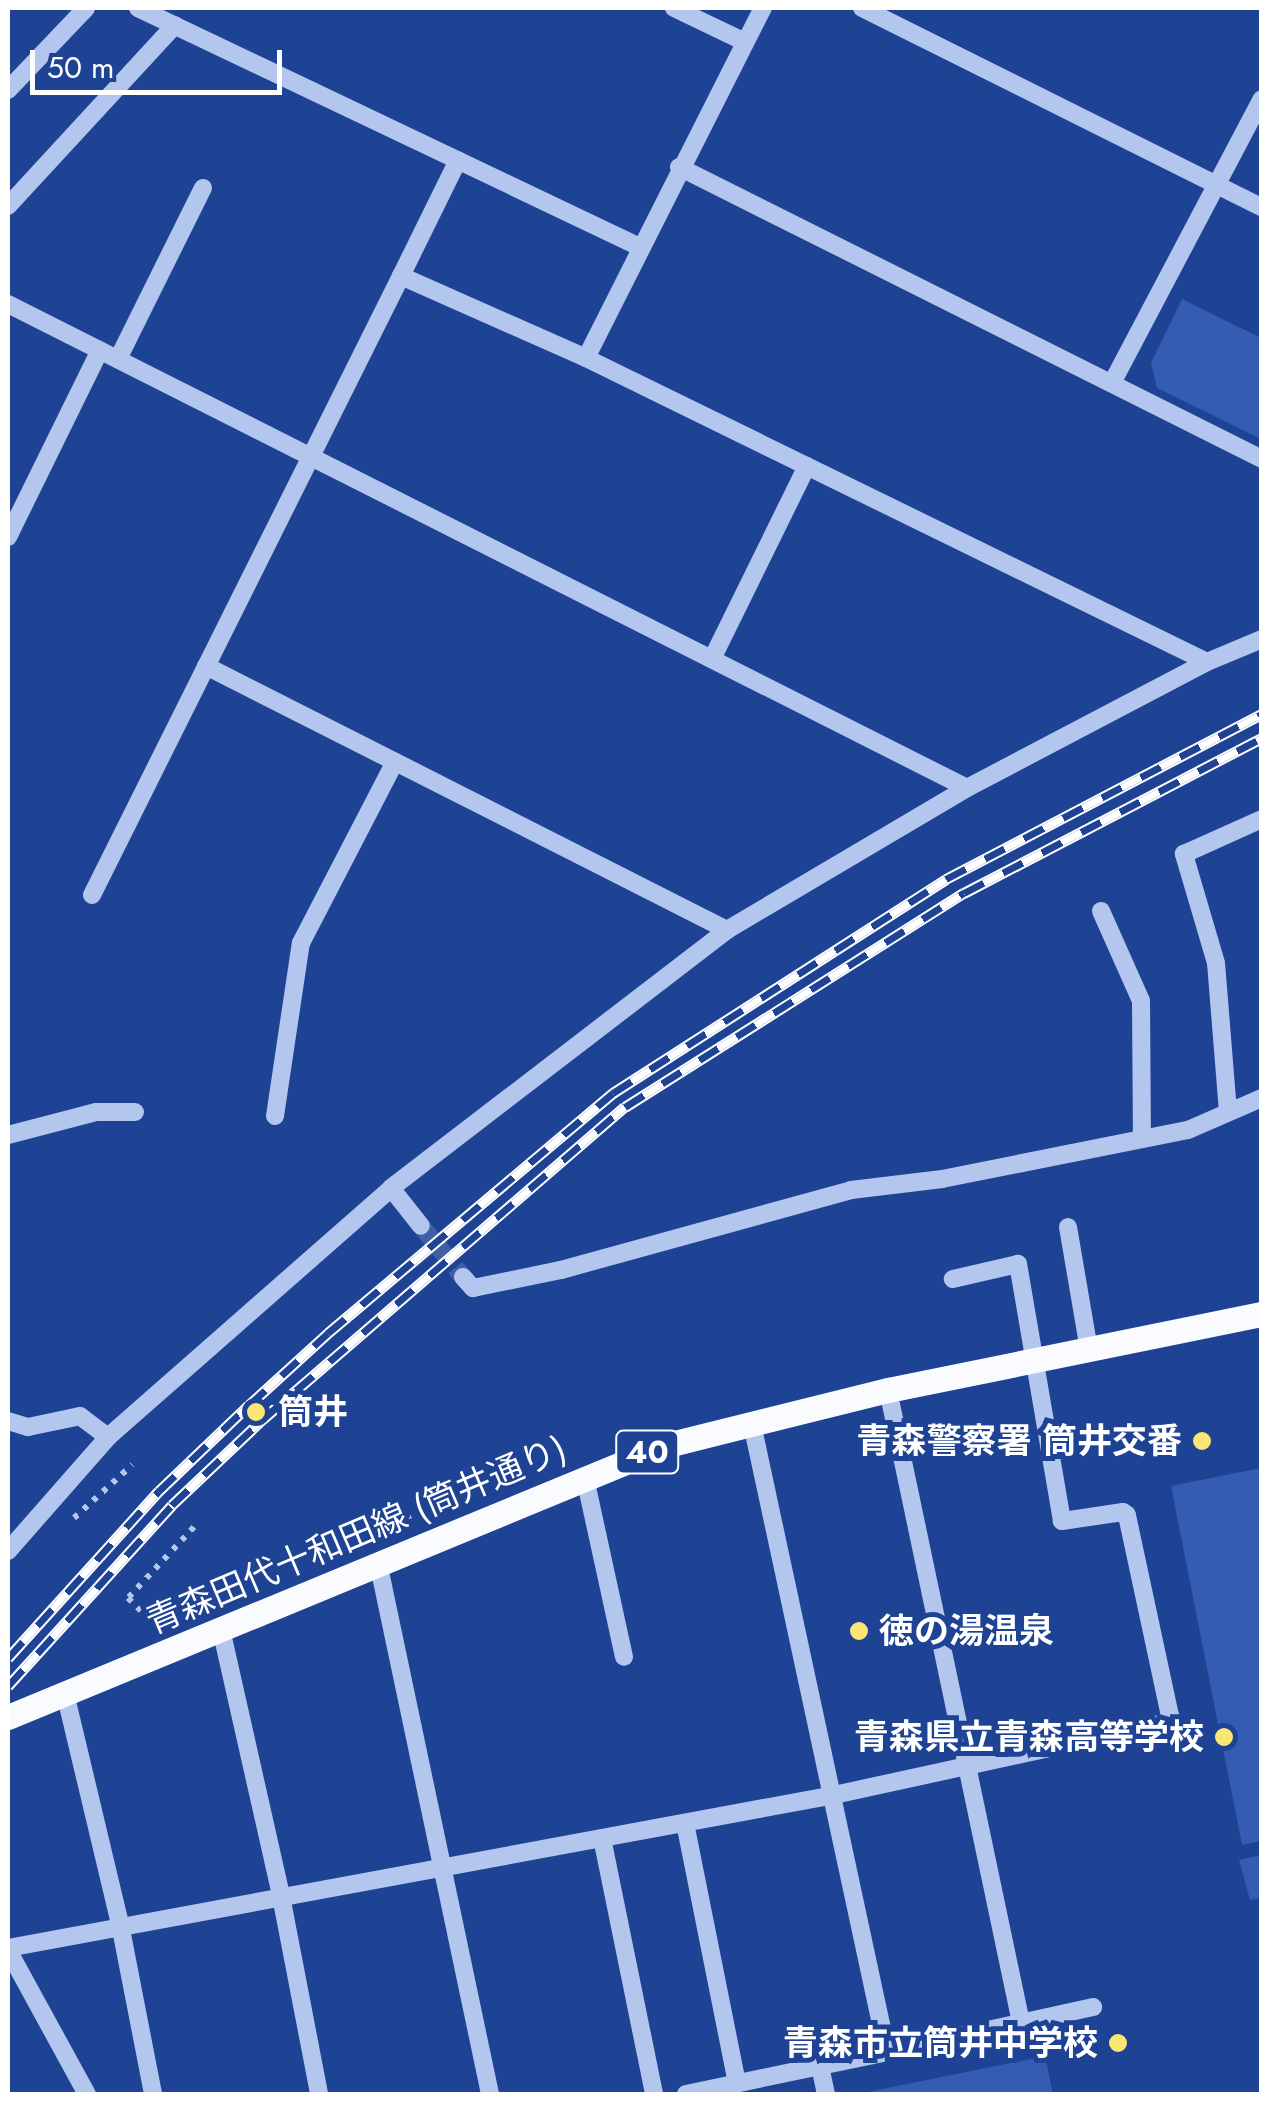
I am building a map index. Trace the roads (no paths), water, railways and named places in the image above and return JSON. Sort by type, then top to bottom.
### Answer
[{"type":"main road","name":"青森田代十和田線 (筒井通り)","points":[[8,1716],[667,1444],[888,1390],[1262,1314]]},
{"type":"street","points":[[8,90],[86,8]]},
{"type":"street","points":[[138,8],[640,247]]},
{"type":"street","points":[[674,8],[745,42]]},
{"type":"street","points":[[586,358],[679,167],[763,8]]},
{"type":"street","points":[[862,8],[1262,207]]},
{"type":"street","points":[[8,206],[175,25]]},
{"type":"street","points":[[1112,383],[1262,99]]},
{"type":"street","points":[[92,895],[458,160]]},
{"type":"street","points":[[679,167],[1262,459]]},
{"type":"street","points":[[118,359],[204,188]]},
{"type":"street","points":[[401,276],[586,358],[1208,662]]},
{"type":"street","points":[[8,304],[967,788]]},
{"type":"street","points":[[8,537],[100,350]]},
{"type":"street","points":[[712,658],[807,466]]},
{"type":"street","points":[[8,1551],[108,1436],[391,1188],[727,930],[967,788],[1208,662],[1262,639]]},
{"type":"street","points":[[206,666],[727,930]]},
{"type":"street","points":[[275,1116],[301,943],[395,762]]},
{"type":"street","points":[[1228,1112],[1216,963],[1184,854],[1262,819]]},
{"type":"street","points":[[1101,911],[1141,1001],[1142,1140]]},
{"type":"street","points":[[463,1277],[473,1288],[560,1270],[851,1190],[942,1178],[1188,1130],[1262,1098]]},
{"type":"street","points":[[8,1135],[96,1112],[136,1112]]},
{"type":"street","points":[[391,1188],[421,1226]]},
{"type":"street","points":[[1068,1227],[1089,1350]]},
{"type":"street","points":[[80,2093],[8,1949],[120,1924],[834,1795],[1165,1723],[1170,1716],[1127,1516],[1122,1512],[1062,1522],[1018,1264],[954,1279]]},
{"type":"street","points":[[888,1390],[1021,2023]]},
{"type":"street","points":[[8,1422],[28,1428],[80,1416],[108,1436]]},
{"type":"street","points":[[752,1424],[888,2052]]},
{"type":"street","points":[[585,1478],[624,1657]]},
{"type":"street","points":[[378,1562],[490,2094]]},
{"type":"street","points":[[221,1629],[281,1896],[319,2094]]},
{"type":"street","points":[[65,1692],[120,1924],[153,2094]]},
{"type":"street","points":[[684,1823],[736,2084]]},
{"type":"street","points":[[602,1838],[654,2094]]},
{"type":"street","points":[[686,2094],[1093,2007]]},
{"type":"street","points":[[820,2066],[826,2094]]},
{"type":"tunnel","points":[[421,1226],[463,1277]]},
{"type":"railway","points":[[8,1658],[159,1491],[249,1405],[328,1333],[613,1093],[946,879],[1262,714]]},
{"type":"railway","points":[[8,1686],[172,1505],[263,1419],[625,1107],[964,893],[1262,738]]},
{"type":"place","name":"筒井","points":[[256,1412]]},
{"type":"place","name":"青森警察署 筒井交番","points":[[1202,1441]]},
{"type":"place","name":"徳の湯温泉","points":[[859,1631]]},
{"type":"place","name":"青森県立青森高等学校","points":[[1224,1737]]},
{"type":"place","name":"青森市立筒井中学校","points":[[1118,2043]]}]
